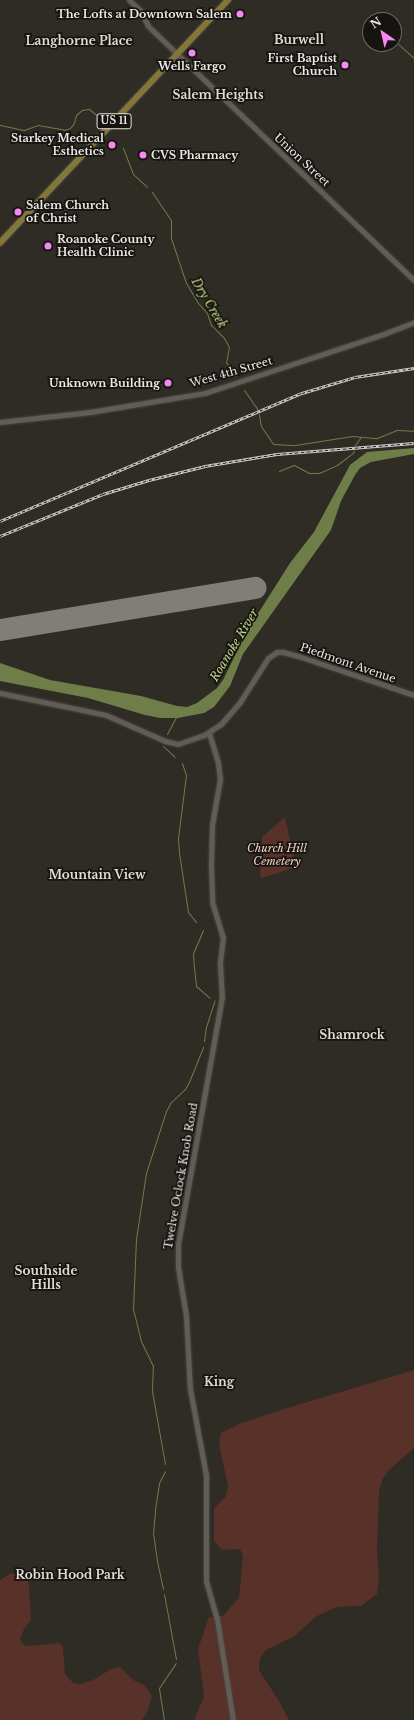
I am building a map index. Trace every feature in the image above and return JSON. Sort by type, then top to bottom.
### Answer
[{"type":"main road","name":"US 11","points":[[0,243],[228,0]]},
{"type":"street","name":"Union Street","points":[[130,0],[142,13],[148,26],[414,280]]},
{"type":"street","name":"West 4th Street","points":[[0,422],[90,412],[205,393],[412,323]]},
{"type":"street","name":"Piedmont Avenue","points":[[209,733],[222,724],[237,707],[268,658],[275,653],[283,652],[298,656],[414,695]]},
{"type":"street","points":[[0,693],[106,715],[173,744],[184,743],[209,733]]},
{"type":"street","name":"Twelve Oclock Knob Road","points":[[209,733],[218,763],[220,779],[212,825],[211,866],[212,902],[222,936],[220,963],[222,997],[178,1244],[178,1262],[186,1316],[190,1389],[203,1455],[206,1481],[206,1581],[216,1619],[233,1720]]},
{"type":"green space","name":"Church Hill Cemetery","points":[[285,817],[296,867],[262,878],[260,876],[262,837]]},
{"type":"green space","points":[[414,1370],[414,1448],[389,1470],[382,1480],[379,1492],[377,1551],[379,1577],[377,1594],[361,1606],[336,1607],[317,1616],[293,1637],[266,1650],[260,1658],[259,1670],[279,1701],[289,1720],[194,1720],[204,1697],[198,1649],[209,1617],[223,1616],[239,1597],[243,1556],[240,1549],[222,1550],[214,1541],[214,1508],[226,1496],[228,1486],[219,1444],[221,1433],[239,1424],[284,1409]]},
{"type":"green space","points":[[11,1573],[27,1580],[29,1584],[31,1620],[24,1629],[20,1639],[24,1645],[30,1646],[59,1643],[63,1647],[65,1674],[73,1683],[80,1684],[93,1680],[111,1669],[120,1667],[133,1680],[144,1685],[152,1696],[148,1710],[142,1720],[0,1720],[0,1580]]},
{"type":"shaded area","points":[[414,448],[414,454],[371,462],[360,468],[341,501],[331,530],[243,654],[230,686],[214,707],[204,713],[178,718],[160,718],[88,698],[0,681],[0,663],[50,680],[141,696],[177,706],[187,707],[197,703],[217,688],[223,680],[247,631],[290,563],[314,532],[350,465],[367,452]]},
{"type":"waterway","points":[[402,47],[414,58]]},
{"type":"waterway","name":"Dry Creek","points":[[0,125],[24,130],[38,125],[65,130],[70,128],[74,123],[76,115],[82,110],[89,109],[106,123]]},
{"type":"waterway","name":"Dry Creek","points":[[123,148],[133,174],[147,187]]},
{"type":"waterway","name":"Dry Creek","points":[[152,192],[171,220],[171,238],[186,283],[198,303],[207,313],[211,325],[224,338],[229,347],[226,362],[235,377]]},
{"type":"waterway","name":"Dry Creek","points":[[244,390],[258,410]]},
{"type":"waterway","name":"Dry Creek","points":[[259,414],[261,426],[273,444],[295,445],[352,436],[377,438],[397,430],[414,431]]},
{"type":"waterway","points":[[355,445],[360,438]]},
{"type":"waterway","points":[[279,471],[294,465],[309,473],[319,473],[337,465],[353,453],[354,450]]},
{"type":"waterway","points":[[167,734],[176,717]]},
{"type":"waterway","points":[[163,746],[175,757]]},
{"type":"waterway","points":[[182,763],[186,775],[178,838],[179,853],[188,912],[196,922]]},
{"type":"waterway","points":[[203,930],[193,954],[194,967],[196,986],[210,998]]},
{"type":"waterway","points":[[204,1041],[206,1027],[215,1000]]},
{"type":"waterway","points":[[165,1464],[152,1391],[153,1366],[141,1341],[133,1310],[136,1239],[146,1173],[166,1111],[171,1102],[185,1089],[203,1047]]},
{"type":"waterway","points":[[163,1589],[153,1534],[159,1483],[165,1471]]},
{"type":"waterway","points":[[164,1594],[176,1659]]},
{"type":"waterway","points":[[164,1720],[159,1688],[176,1663]]},
{"type":"runway","points":[[1,630],[256,588]]},
{"type":"railway","points":[[0,521],[302,393],[355,377],[414,368]]},
{"type":"railway","points":[[0,536],[103,494],[149,480],[205,466],[277,454],[414,443]]},
{"type":"place","name":"The Lofts at Downtown Salem","points":[[240,14]]},
{"type":"place","name":"Wells Fargo","points":[[192,53]]},
{"type":"place","name":"First Baptist Church","points":[[345,65]]},
{"type":"place","name":"Starkey Medical Esthetics","points":[[112,145]]},
{"type":"place","name":"CVS Pharmacy","points":[[143,155]]},
{"type":"place","name":"Salem Church of Christ","points":[[18,212]]},
{"type":"place","name":"Roanoke County Health Clinic","points":[[48,246]]},
{"type":"place","name":"Unknown Building","points":[[168,383]]},
{"type":"district","name":"Burwell","points":[[299,40]]},
{"type":"district","name":"Langhorne Place","points":[[79,41]]},
{"type":"district","name":"Salem Heights","points":[[218,95]]},
{"type":"district","name":"Mountain View","points":[[97,875]]},
{"type":"district","name":"Shamrock","points":[[352,1035]]},
{"type":"district","name":"Southside Hills","points":[[46,1278]]},
{"type":"district","name":"King","points":[[219,1382]]},
{"type":"district","name":"Robin Hood Park","points":[[70,1575]]},
{"type":"water label","name":"Roanoke River","points":[[234,645]]}]
